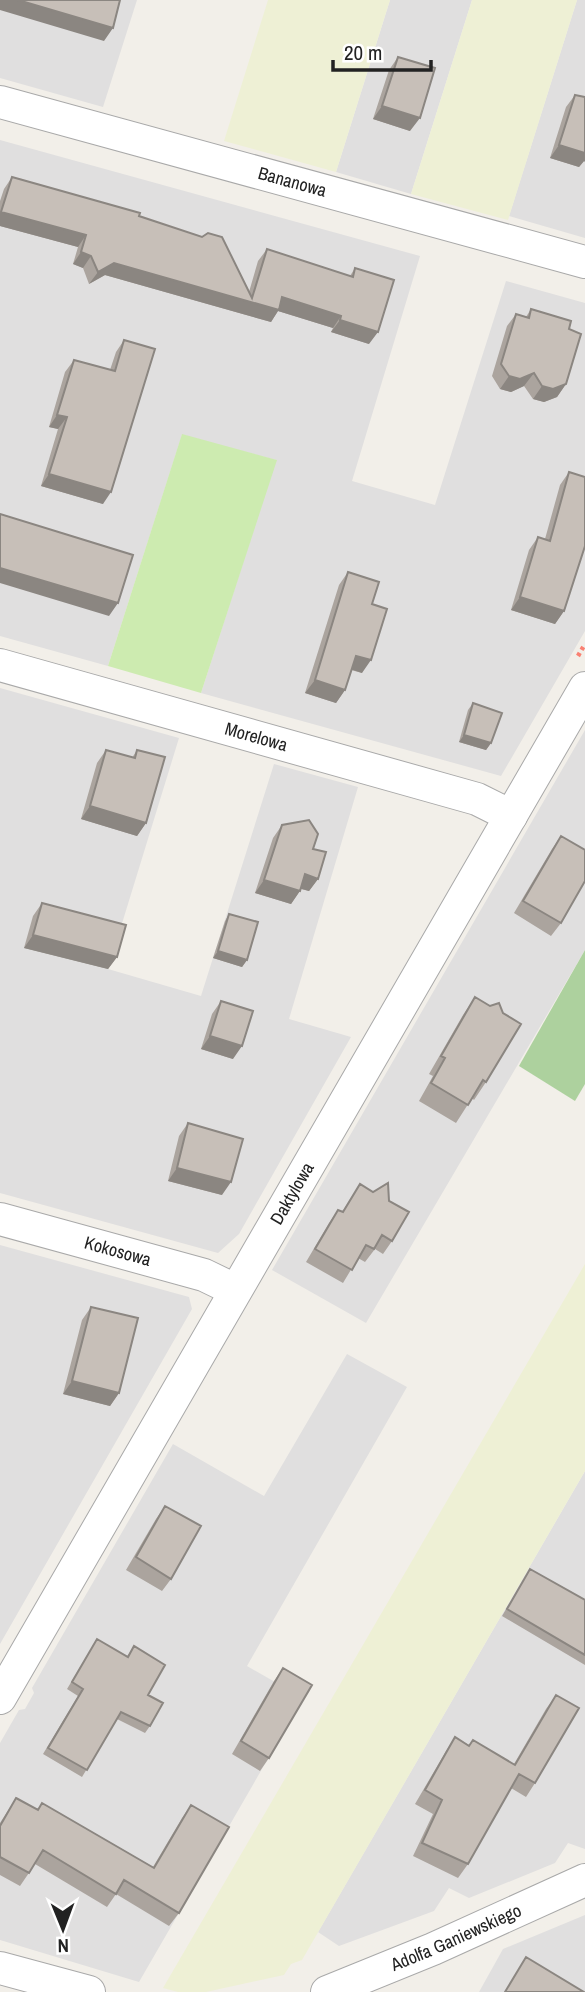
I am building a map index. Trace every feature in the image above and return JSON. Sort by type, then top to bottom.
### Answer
[{"type":"street","name":"Bananowa","points":[[0,102],[585,262]]},
{"type":"street","name":"Morelowa","points":[[0,666],[477,799],[511,816]]},
{"type":"street","name":"Daktylowa","points":[[0,1698],[585,688]]},
{"type":"street","name":"Kokosowa","points":[[0,1219],[204,1275],[235,1290]]},
{"type":"street","name":"Adolfa Ganiewskiego","points":[[327,1992],[433,1949],[585,1880]]},
{"type":"street","points":[[0,1968],[89,1992]]},
{"type":"shaded area","points":[[0,0],[137,0],[103,107],[0,78]]},
{"type":"shaded area","points":[[390,0],[472,0],[411,194],[336,172]]},
{"type":"shaded area","points":[[577,0],[585,0],[585,238],[509,216]]},
{"type":"shaded area","points":[[0,140],[420,256],[352,481],[435,505],[506,281],[585,303],[585,631],[501,776],[201,693],[276,460],[182,435],[108,666],[0,636]]},
{"type":"shaded area","points":[[0,688],[179,738],[108,969],[201,996],[274,764],[358,787],[289,1019],[351,1037],[239,1234],[218,1253],[0,1193]]},
{"type":"shaded area","points":[[585,730],[585,950],[366,1323],[272,1270]]},
{"type":"shaded area","points":[[0,1245],[189,1297],[192,1309],[0,1644]]},
{"type":"shaded area","points":[[347,1354],[407,1387],[247,1666],[303,1698],[139,1982],[0,1940],[0,1743],[19,1710],[25,1709],[34,1693],[32,1688],[173,1444],[264,1496]]},
{"type":"shaded area","points":[[585,1471],[585,1849],[568,1843],[555,1863],[469,1898],[449,1888],[434,1911],[339,1946],[318,1932]]},
{"type":"shaded area","points":[[585,1915],[585,1992],[479,1992],[503,1949]]},
{"type":"green space","points":[[268,0],[390,0],[336,172],[224,141]]},
{"type":"green space","points":[[472,0],[577,0],[508,220],[411,194]]},
{"type":"green space","points":[[182,434],[277,460],[201,693],[108,666]]},
{"type":"green space","points":[[585,950],[585,1084],[575,1101],[519,1066]]},
{"type":"green space","points":[[585,1264],[585,1471],[302,1960],[291,1964],[284,1975],[206,1992],[178,1992],[163,1988]]},
{"type":"building","points":[[18,0],[120,0],[113,28]]},
{"type":"building","points":[[398,57],[435,68],[420,118],[382,106]]},
{"type":"building","points":[[575,95],[585,97],[585,153],[559,145]]},
{"type":"building","points":[[12,177],[140,213],[139,216],[202,237],[208,233],[222,237],[252,298],[267,249],[353,277],[355,268],[394,280],[378,332],[340,320],[341,316],[282,297],[279,310],[114,263],[98,272],[91,256],[81,252],[86,235],[1,212]]},
{"type":"building","points":[[531,309],[571,321],[569,329],[581,334],[566,384],[553,389],[542,386],[534,373],[520,379],[509,376],[501,364],[516,314],[529,318]]},
{"type":"building","points":[[124,340],[155,349],[111,492],[49,474],[67,417],[57,415],[74,360],[115,371]]},
{"type":"building","points":[[569,472],[585,477],[585,546],[564,611],[520,597],[538,537],[550,541]]},
{"type":"building","points":[[0,514],[133,555],[118,603],[0,568]]},
{"type":"building","points":[[348,572],[379,582],[372,604],[387,609],[371,660],[356,656],[345,690],[315,680]]},
{"type":"building","points":[[473,703],[502,713],[491,743],[464,735]]},
{"type":"building","points":[[106,750],[135,758],[137,750],[165,757],[146,823],[90,806]]},
{"type":"building","points":[[309,820],[318,834],[313,849],[326,852],[318,879],[305,874],[300,891],[264,880],[282,825]]},
{"type":"building","points":[[561,836],[585,850],[585,881],[561,923],[523,901]]},
{"type":"building","points":[[42,903],[126,925],[117,957],[33,935]]},
{"type":"building","points":[[229,914],[258,922],[247,960],[218,951]]},
{"type":"building","points":[[475,997],[490,1006],[499,1003],[503,1013],[521,1024],[486,1082],[483,1080],[468,1105],[431,1083],[445,1058],[441,1056]]},
{"type":"building","points":[[221,1001],[253,1011],[242,1046],[210,1036]]},
{"type":"building","points":[[188,1123],[243,1139],[231,1182],[177,1168]]},
{"type":"building","points":[[388,1183],[389,1201],[409,1212],[392,1241],[382,1235],[374,1249],[366,1245],[352,1270],[315,1249],[338,1210],[343,1212],[360,1184],[373,1192]]},
{"type":"building","points":[[91,1307],[138,1318],[119,1393],[72,1381]]},
{"type":"building","points":[[165,1506],[201,1526],[171,1579],[136,1557]]},
{"type":"building","points":[[530,1569],[585,1600],[585,1655],[507,1609]]},
{"type":"building","points":[[97,1639],[128,1657],[134,1646],[165,1665],[148,1695],[163,1703],[150,1726],[121,1712],[87,1770],[48,1748],[83,1689],[72,1682]]},
{"type":"building","points":[[283,1668],[312,1685],[269,1758],[241,1741]]},
{"type":"building","points":[[556,1695],[579,1708],[535,1783],[519,1774],[468,1864],[422,1843],[442,1800],[425,1790],[455,1737],[469,1746],[473,1740],[515,1765]]},
{"type":"building","points":[[16,1798],[38,1810],[42,1803],[154,1868],[191,1805],[229,1827],[179,1913],[124,1880],[116,1894],[43,1850],[29,1873],[0,1857],[0,1826]]},
{"type":"building","points":[[526,1957],[584,1992],[505,1992]]}]
